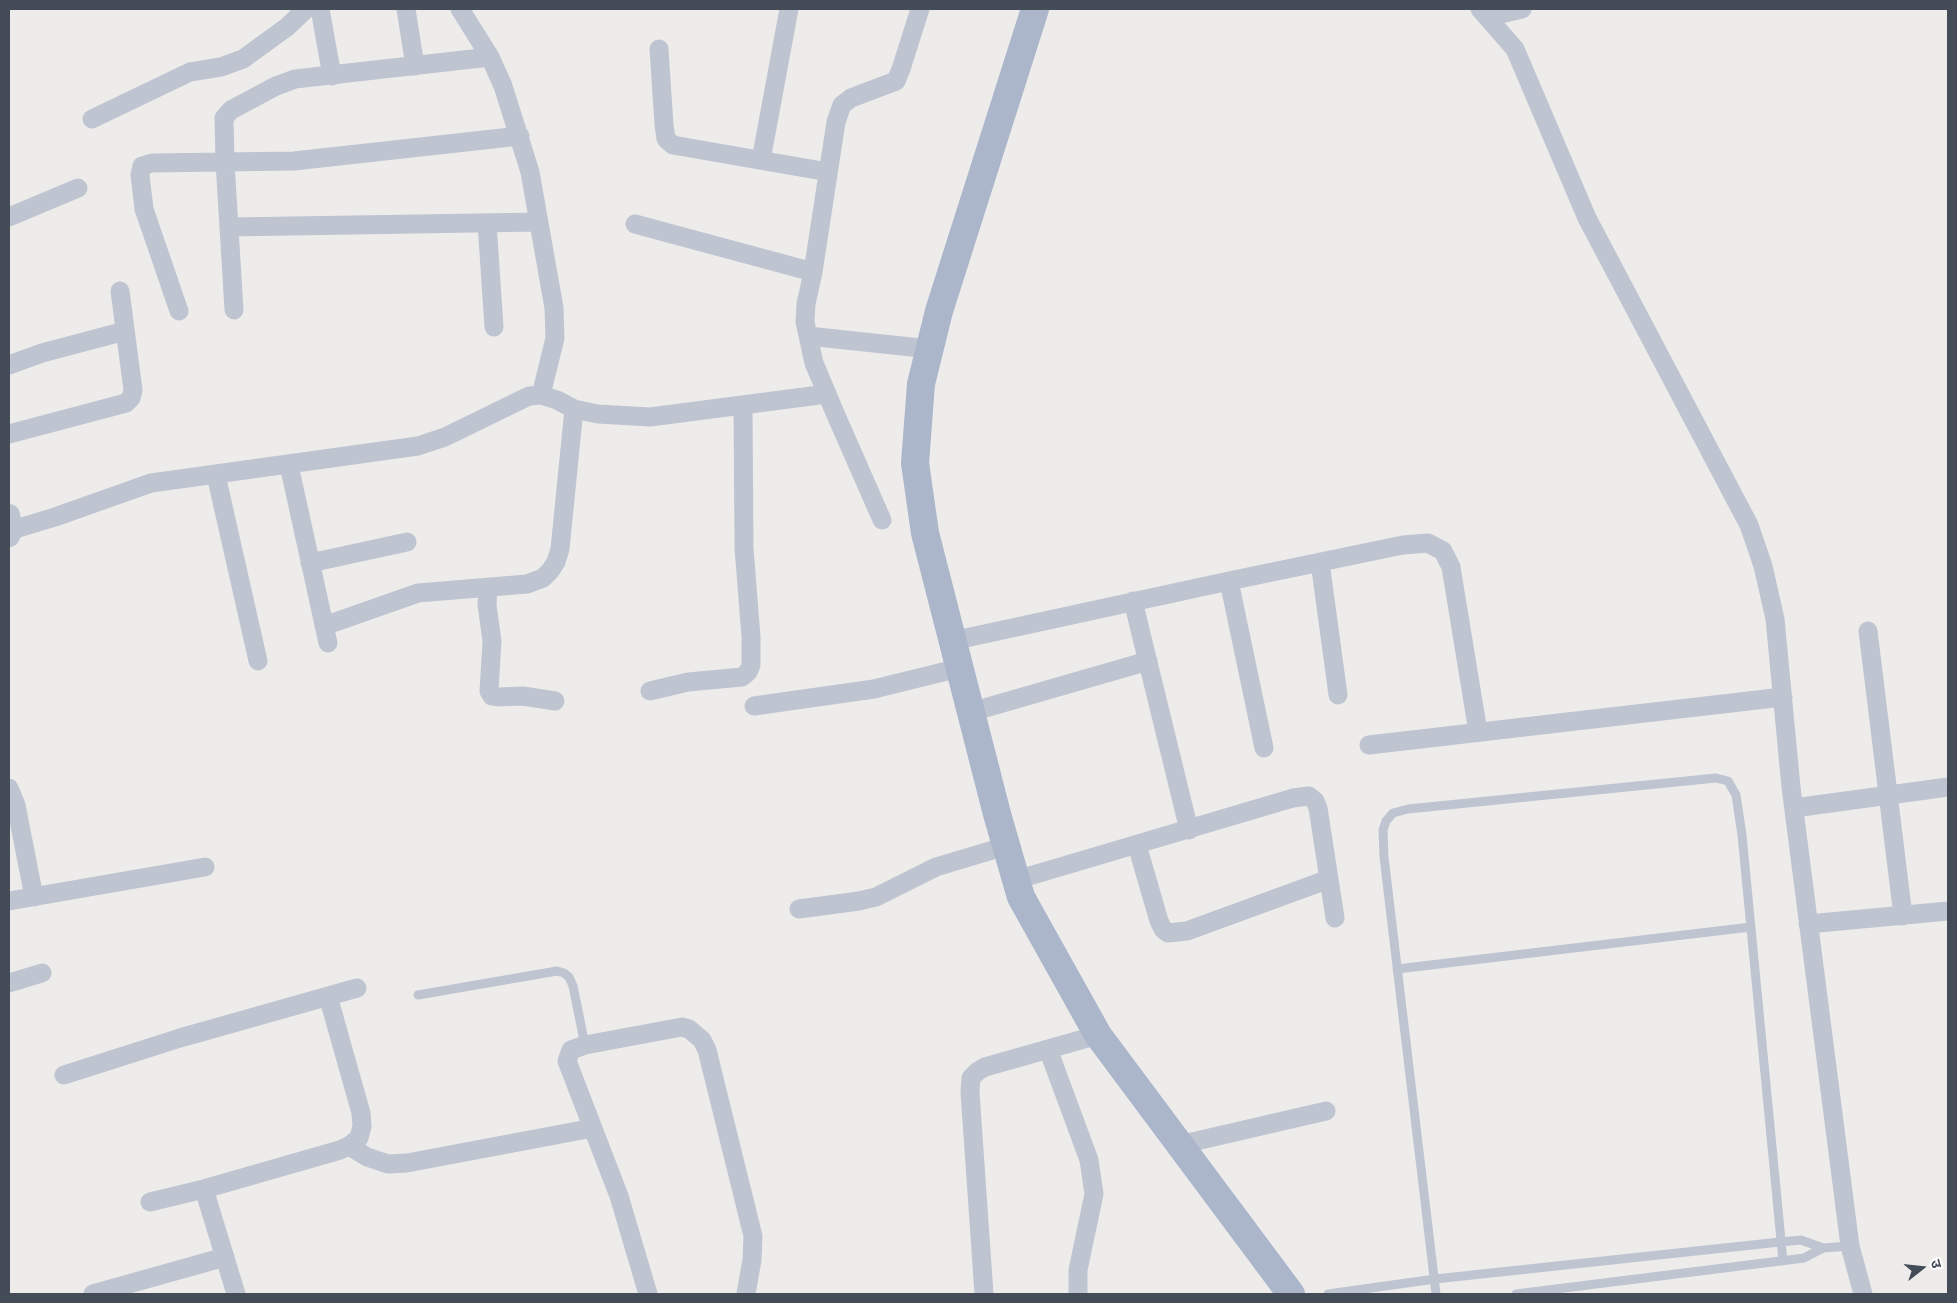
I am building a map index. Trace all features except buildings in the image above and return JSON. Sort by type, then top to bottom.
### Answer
[{"type":"main road","points":[[1035,9],[939,311],[921,384],[915,463],[925,533],[1006,846],[1022,897],[1098,1035],[1291,1294]]},
{"type":"street","points":[[92,120],[190,72],[221,68],[243,60],[287,28],[306,9]]},
{"type":"street","points":[[320,9],[332,76]]},
{"type":"street","points":[[406,9],[415,66]]},
{"type":"street","points":[[460,9],[490,57],[503,86],[530,172],[554,308],[555,338],[541,395]]},
{"type":"street","points":[[761,160],[789,9]]},
{"type":"street","points":[[882,520],[814,363],[805,322],[806,304],[813,272],[836,122],[842,106],[851,98],[882,88],[896,81],[902,69],[920,9]]},
{"type":"street","points":[[1484,13],[1522,9]]},
{"type":"street","points":[[1484,13],[1515,50],[1587,218],[1749,525],[1763,566],[1775,619],[1794,808],[1850,1246],[1863,1294]]},
{"type":"street","points":[[658,49],[666,139],[674,145],[828,172]]},
{"type":"street","points":[[234,310],[224,118],[231,110],[276,86],[295,80],[490,57]]},
{"type":"street","points":[[179,311],[144,209],[140,175],[142,166],[152,163],[294,160],[520,136]]},
{"type":"street","points":[[9,218],[78,188]]},
{"type":"street","points":[[229,227],[540,222]]},
{"type":"street","points":[[487,223],[494,327]]},
{"type":"street","points":[[635,224],[813,272]]},
{"type":"street","points":[[9,434],[126,403],[131,398],[133,390],[120,291]]},
{"type":"street","points":[[9,365],[42,352],[125,331]]},
{"type":"street","points":[[808,336],[930,349]]},
{"type":"street","points":[[10,527],[56,516],[151,483],[418,446],[445,437],[529,396],[541,395],[574,409],[598,414],[650,417],[827,394]]},
{"type":"street","points":[[650,691],[688,682],[742,677],[748,672],[751,638],[744,548],[743,406]]},
{"type":"street","points":[[289,465],[326,635],[418,593],[528,584],[542,578],[550,571],[556,562],[560,549],[574,409]]},
{"type":"street","points":[[216,475],[258,661]]},
{"type":"street","points":[[310,563],[406,542]]},
{"type":"street","points":[[952,641],[1403,545],[1428,544],[1443,551],[1451,567],[1478,732]]},
{"type":"street","points":[[1320,562],[1338,696]]},
{"type":"street","points":[[1229,581],[1264,748]]},
{"type":"street","points":[[488,587],[487,605],[492,641],[489,691],[492,696],[498,697],[523,696],[555,701]]},
{"type":"street","points":[[1133,602],[1189,830]]},
{"type":"street","points":[[1868,631],[1903,916]]},
{"type":"street","points":[[971,712],[1148,661]]},
{"type":"street","points":[[754,706],[874,689],[959,668]]},
{"type":"street","points":[[1369,745],[1783,696]]},
{"type":"street","points":[[1794,808],[1948,787]]},
{"type":"street","points":[[1016,880],[1293,798],[1309,796],[1315,801],[1318,808],[1335,918]]},
{"type":"street","points":[[11,800],[34,897]]},
{"type":"street","points":[[1137,845],[1159,921],[1163,929],[1168,933],[1187,931],[1329,879]]},
{"type":"street","points":[[799,909],[876,897],[936,867],[1006,846]]},
{"type":"street","points":[[9,901],[205,867]]},
{"type":"street","points":[[1808,924],[1948,911]]},
{"type":"street","points":[[9,983],[42,973]]},
{"type":"street","points":[[64,1075],[180,1038],[357,988]]},
{"type":"street","points":[[150,1202],[204,1189],[349,1146],[360,1138],[362,1126],[361,1112],[328,996]]},
{"type":"street","points":[[648,1294],[619,1196],[567,1060],[571,1050],[585,1045],[682,1027],[689,1029],[702,1040],[707,1050],[753,1236],[752,1260],[746,1294]]},
{"type":"street","points":[[984,1294],[970,1092],[971,1078],[985,1067],[1098,1035]]},
{"type":"street","points":[[1048,1049],[1089,1160],[1094,1194],[1078,1270],[1078,1294]]},
{"type":"street","points":[[1179,1144],[1326,1111]]},
{"type":"street","points":[[349,1146],[367,1157],[388,1164],[407,1163],[593,1128]]},
{"type":"street","points":[[204,1189],[236,1294]]},
{"type":"street","points":[[93,1294],[224,1257]]},
{"type":"lane","points":[[1436,1294],[1384,857],[1383,830],[1386,821],[1393,813],[1408,809],[1723,779],[1728,781],[1736,795],[1742,835],[1783,1261]]},
{"type":"lane","points":[[1397,970],[1750,928]]},
{"type":"lane","points":[[418,996],[557,971],[564,973],[569,977],[573,986],[585,1045]]},
{"type":"lane","points":[[1328,1294],[1435,1279],[1801,1240],[1823,1248]]},
{"type":"lane","points":[[1516,1294],[1804,1258],[1823,1248],[1850,1246]]}]
